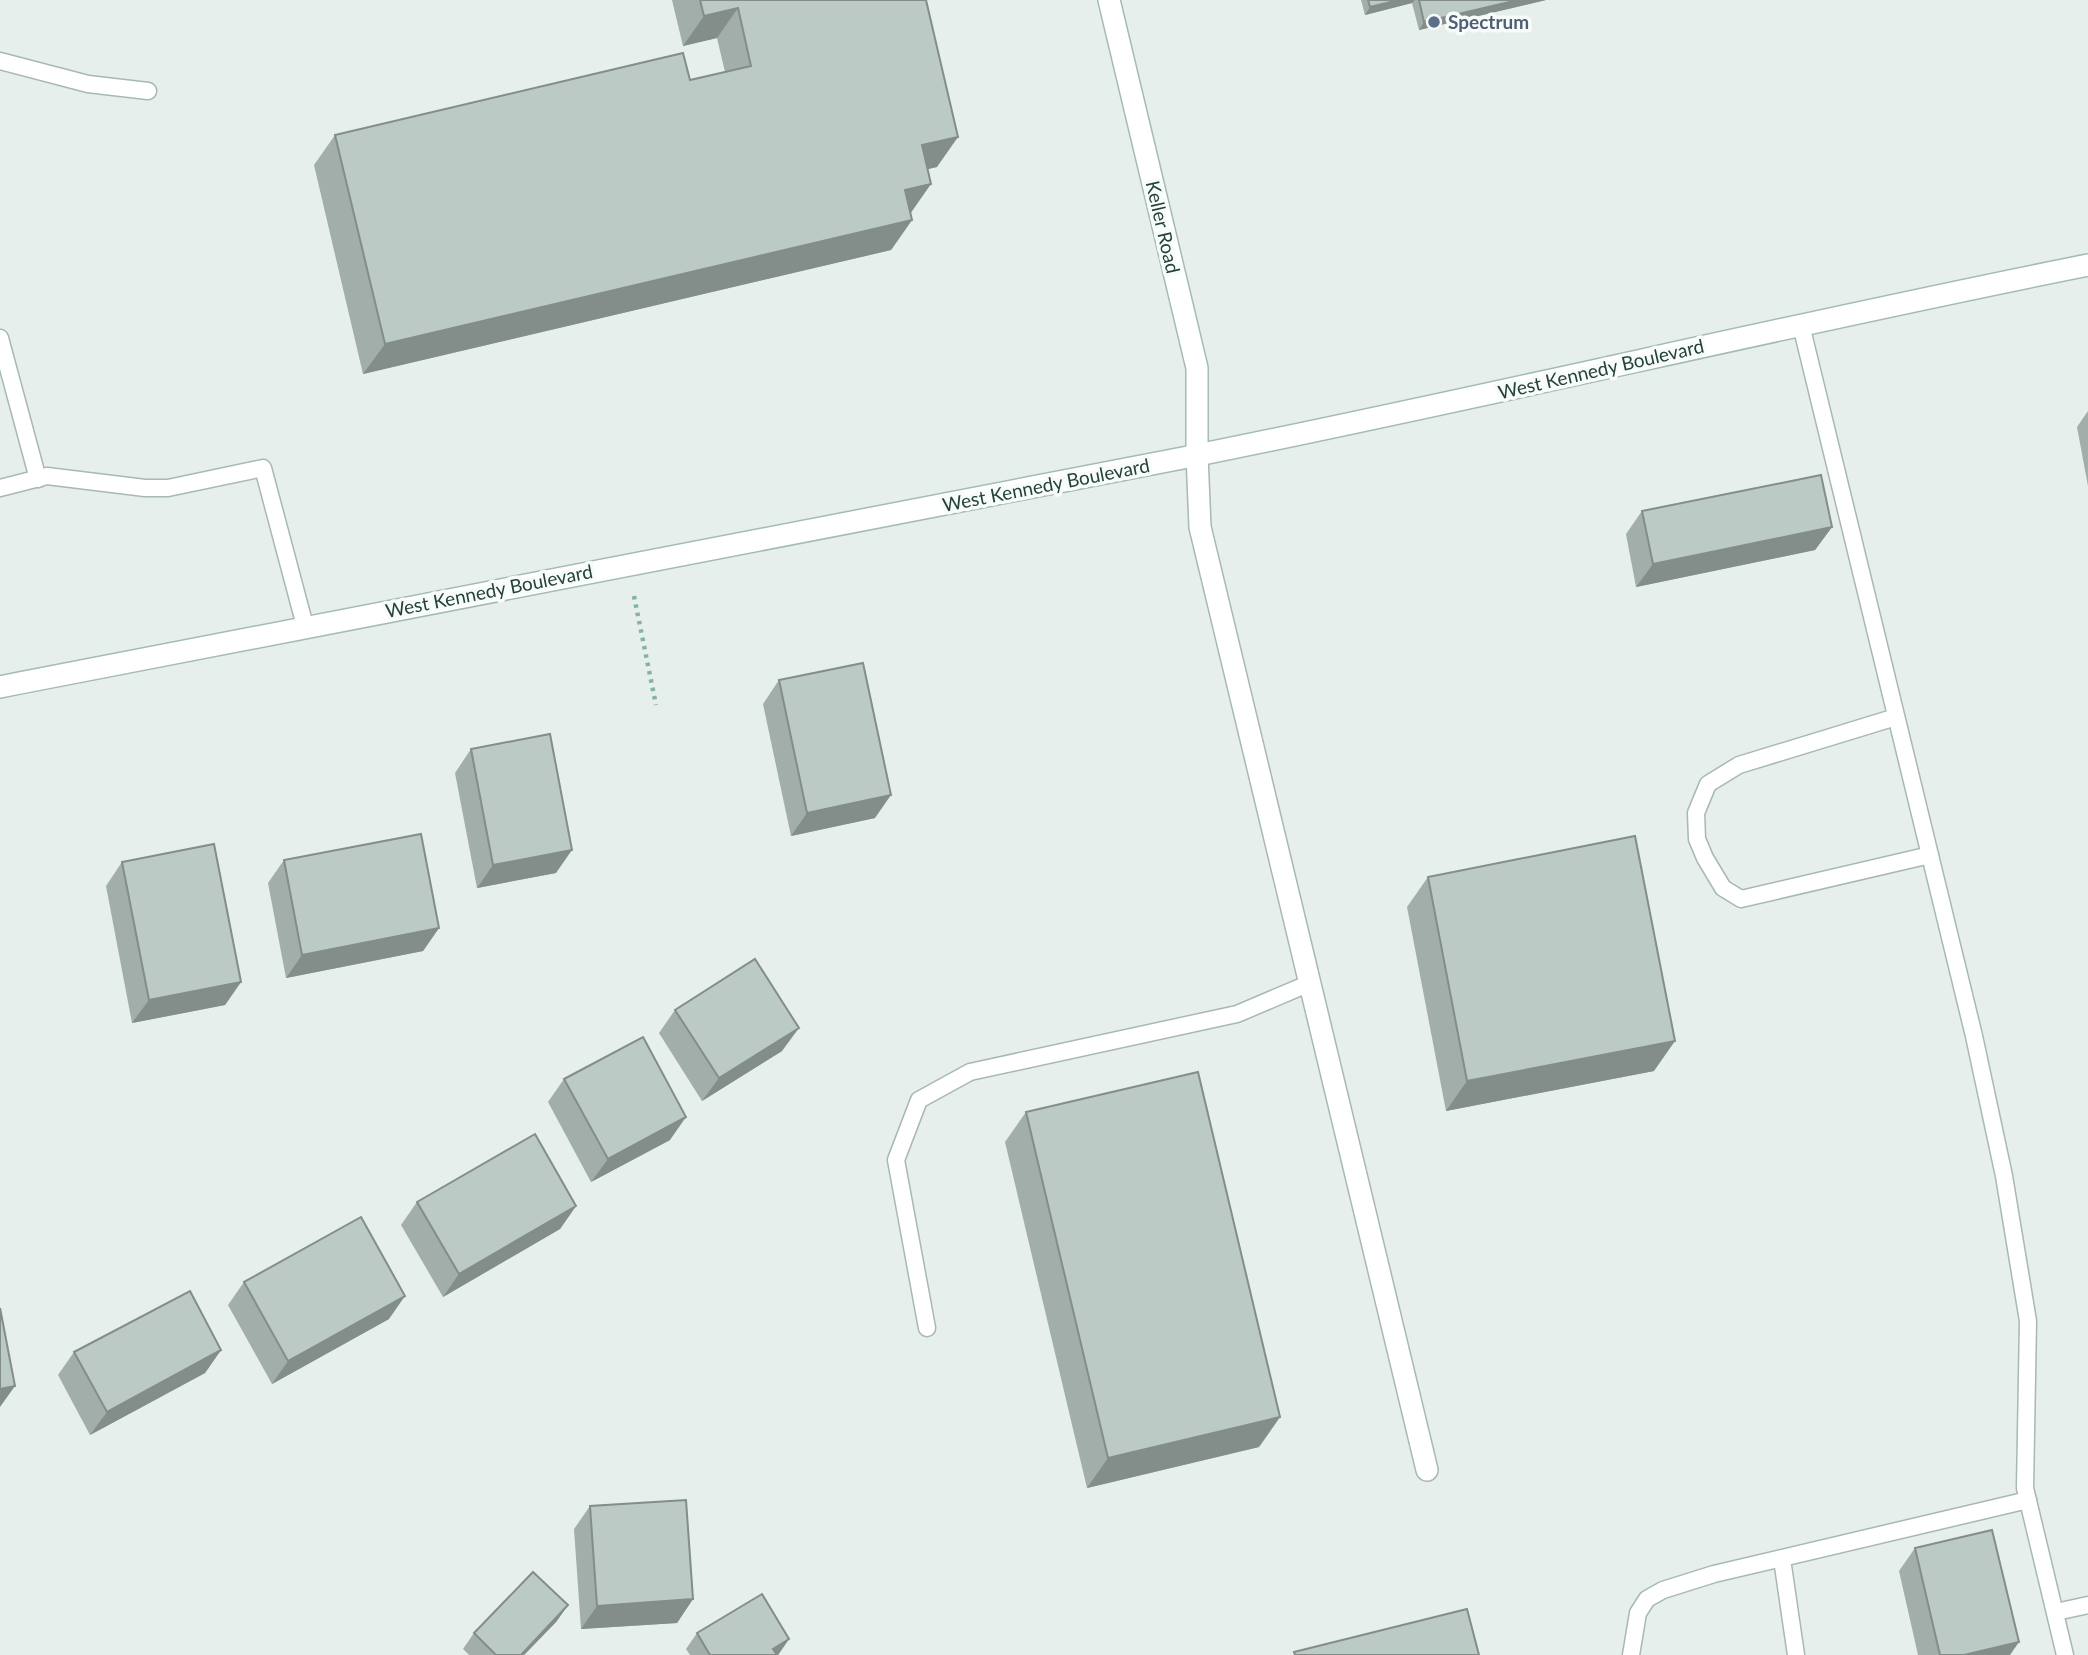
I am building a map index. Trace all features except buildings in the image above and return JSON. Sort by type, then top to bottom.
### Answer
[{"type":"main road","name":"Keller Road","points":[[1109,0],[1197,369],[1200,527],[1427,1469]]},
{"type":"main road","name":"West Kennedy Boulevard","points":[[0,687],[304,625],[1197,455],[1433,407],[1801,325],[2088,265]]},
{"type":"lane","points":[[0,61],[88,84],[148,91]]},
{"type":"lane","points":[[1801,325],[1974,1035],[2004,1176],[2028,1321],[2025,1488],[2065,1655]]},
{"type":"lane","points":[[0,338],[38,479]]},
{"type":"lane","points":[[0,488],[38,479],[62,477],[145,488],[168,488],[263,468],[304,625]]},
{"type":"lane","points":[[1896,717],[1739,765],[1708,784],[1696,813],[1698,839],[1705,858],[1723,888],[1741,899],[1930,855]]},
{"type":"lane","points":[[927,1328],[896,1160],[919,1100],[970,1072],[1237,1014],[1310,982]]},
{"type":"lane","points":[[1631,1655],[1638,1613],[1647,1599],[1663,1590],[1714,1574],[2028,1500]]},
{"type":"lane","points":[[1782,1559],[1796,1655]]},
{"type":"lane","points":[[2056,1612],[2088,1605]]},
{"type":"path","points":[[628,565],[656,705]]},
{"type":"place","name":"Spectrum","points":[[1434,22]]}]
